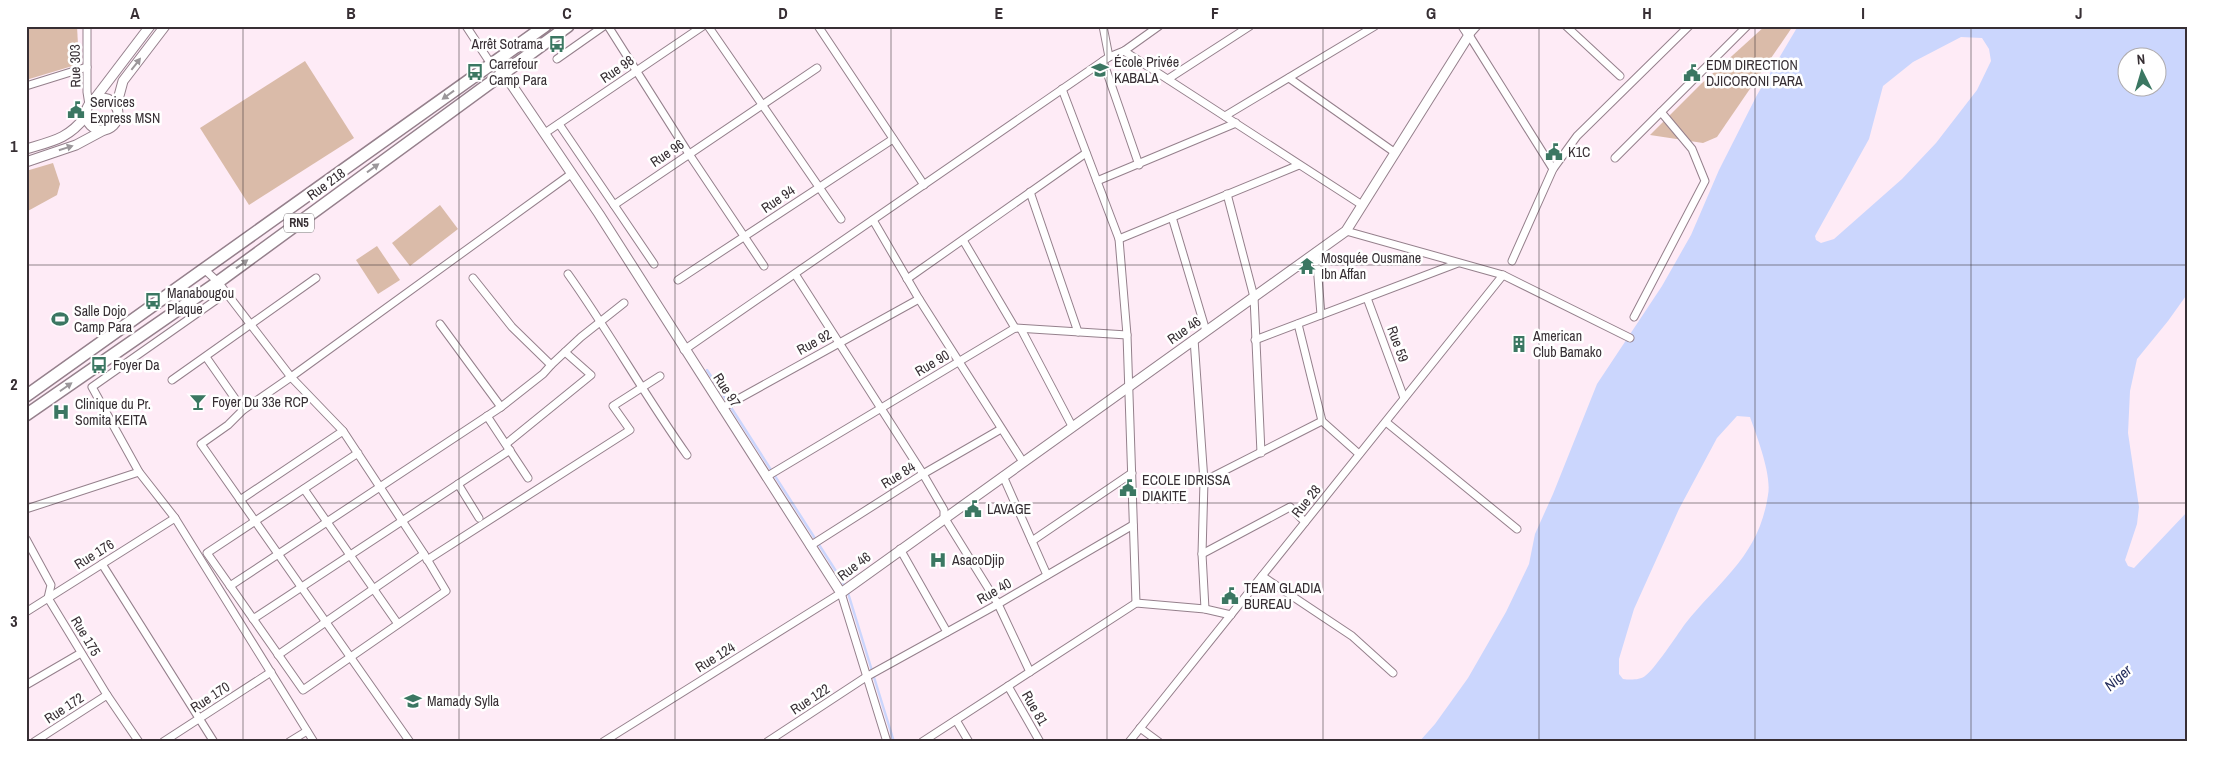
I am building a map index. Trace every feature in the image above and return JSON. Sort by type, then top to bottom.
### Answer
[{"type":"highway","name":"Rue 218","points":[[26,396],[545,26]]},
{"type":"highway","name":"Rue 218","points":[[26,415],[218,282],[568,26]]},
{"type":"street","name":"Rue 303","points":[[86,26],[87,68],[91,103]]},
{"type":"street","points":[[26,149],[67,136],[75,131],[86,116],[91,103],[150,26]]},
{"type":"street","points":[[26,162],[83,142],[114,124],[117,118],[116,106],[123,81],[165,26]]},
{"type":"street","points":[[466,26],[491,64],[504,72]]},
{"type":"street","points":[[558,59],[606,26],[764,266]]},
{"type":"street","name":"Rue 98","points":[[545,134],[703,26]]},
{"type":"street","points":[[708,26],[841,219]]},
{"type":"street","points":[[818,26],[924,184]]},
{"type":"street","points":[[1103,26],[1106,59],[1139,165]]},
{"type":"street","points":[[684,350],[1062,89],[1106,59],[1124,51],[1159,26]]},
{"type":"street","points":[[1168,79],[1250,26]]},
{"type":"street","points":[[1225,116],[1375,26]]},
{"type":"street","points":[[1463,26],[1553,169]]},
{"type":"street","name":"Rue 46","points":[[841,593],[944,517],[1346,231],[1394,152],[1477,26]]},
{"type":"street","points":[[1566,26],[1620,76]]},
{"type":"street","points":[[1512,261],[1553,169],[1577,136],[1689,26]]},
{"type":"street","points":[[1615,158],[1747,26]]},
{"type":"street","points":[[1124,51],[1362,205]]},
{"type":"street","points":[[26,86],[87,68]]},
{"type":"street","name":"Rue 96","points":[[614,205],[817,68]]},
{"type":"street","name":"Rue 97","points":[[504,72],[684,350],[727,405],[810,546],[841,593],[887,742]]},
{"type":"street","points":[[1289,78],[1394,152]]},
{"type":"street","points":[[1062,89],[1119,239],[1127,335],[1136,603]]},
{"type":"street","points":[[91,103],[106,99],[116,106]]},
{"type":"street","points":[[1634,317],[1705,181],[1692,149],[1661,112]]},
{"type":"street","points":[[86,116],[92,127],[104,130]]},
{"type":"street","points":[[1097,181],[1236,123]]},
{"type":"street","points":[[559,124],[654,264]]},
{"type":"street","name":"Rue 94","points":[[678,280],[818,186],[893,139]]},
{"type":"street","points":[[907,279],[1086,153]]},
{"type":"street","points":[[1119,239],[1299,165]]},
{"type":"street","points":[[410,742],[201,444],[228,425],[243,410],[291,378],[571,174]]},
{"type":"street","points":[[1030,192],[1078,332]]},
{"type":"street","points":[[1227,194],[1254,297],[1261,453]]},
{"type":"street","points":[[1172,217],[1206,331]]},
{"type":"street","points":[[873,220],[958,362],[1023,462]]},
{"type":"street","points":[[1346,231],[1503,275],[1630,338]]},
{"type":"street","points":[[963,240],[1018,329],[1072,426]]},
{"type":"street","points":[[1316,252],[1321,316]]},
{"type":"street","points":[[1255,340],[1459,262]]},
{"type":"street","points":[[204,269],[218,282],[291,378],[343,431],[358,453],[380,486],[426,557],[446,591],[303,690],[207,553],[358,453]]},
{"type":"street","points":[[568,274],[601,320],[612,342],[628,363],[687,455]]},
{"type":"street","points":[[795,274],[882,407],[923,474],[944,510],[944,517],[998,604],[1030,672]]},
{"type":"street","name":"Rue 28","points":[[1129,742],[1503,275]]},
{"type":"street","points":[[172,380],[316,278]]},
{"type":"street","points":[[473,278],[512,326],[551,365]]},
{"type":"street","points":[[226,294],[92,387],[139,472],[175,518],[314,742]]},
{"type":"street","name":"Rue 59","points":[[1367,298],[1404,398]]},
{"type":"street","name":"Rue 92","points":[[727,405],[919,299]]},
{"type":"street","points":[[230,586],[501,407],[543,374],[601,320],[624,303]]},
{"type":"street","points":[[440,324],[501,407]]},
{"type":"street","points":[[1298,324],[1322,421],[1359,454]]},
{"type":"street","points":[[1018,329],[1127,335]]},
{"type":"street","name":"Rue 90","points":[[768,476],[958,362],[1018,329]]},
{"type":"street","points":[[1194,339],[1204,481],[1202,554],[1205,608]]},
{"type":"street","points":[[253,619],[458,484],[508,447],[591,374],[565,352]]},
{"type":"street","points":[[206,356],[243,410]]},
{"type":"street","points":[[278,655],[373,589],[630,430],[613,406],[660,376]]},
{"type":"street","points":[[487,416],[528,478]]},
{"type":"street","points":[[1204,481],[1322,421]]},
{"type":"street","points":[[1386,422],[1518,529]]},
{"type":"street","name":"Rue 84","points":[[810,546],[923,474],[1001,429]]},
{"type":"street","points":[[240,500],[343,431]]},
{"type":"street","points":[[26,509],[139,472]]},
{"type":"street","points":[[1032,541],[1132,473]]},
{"type":"street","points":[[1003,476],[1047,575]]},
{"type":"street","points":[[458,484],[479,518]]},
{"type":"street","points":[[304,489],[398,624]]},
{"type":"street","points":[[1202,554],[1290,507],[1305,522]]},
{"type":"street","name":"Rue 176","points":[[26,612],[175,518]]},
{"type":"street","name":"Rue 40","points":[[866,677],[998,604],[1133,525]]},
{"type":"street","name":"Rue 175","points":[[26,539],[50,585],[48,598],[107,695],[139,742]]},
{"type":"street","points":[[900,549],[947,632]]},
{"type":"street","points":[[102,564],[214,742]]},
{"type":"street","points":[[1262,576],[1352,636],[1393,673]]},
{"type":"street","name":"Rue 124","points":[[602,742],[841,593]]},
{"type":"street","points":[[922,742],[1136,603],[1205,608],[1231,615]]},
{"type":"street","points":[[26,685],[81,653]]},
{"type":"street","name":"Rue 170","points":[[162,742],[271,672]]},
{"type":"street","name":"Rue 122","points":[[767,742],[866,677]]},
{"type":"street","name":"Rue 81","points":[[1008,686],[1040,742]]},
{"type":"street","name":"Rue 172","points":[[34,742],[107,695]]},
{"type":"street","points":[[956,720],[969,742]]},
{"type":"street","points":[[1140,728],[1159,742]]},
{"type":"street","points":[[289,742],[307,731]]},
{"type":"shaded area","points":[[26,26],[77,26],[79,64],[26,80]]},
{"type":"shaded area","points":[[1765,26],[1793,26],[1717,137],[1703,143],[1650,135],[1701,84]]},
{"type":"shaded area","points":[[305,61],[354,138],[249,205],[200,128]]},
{"type":"shaded area","points":[[53,163],[60,184],[57,195],[26,212],[26,171]]},
{"type":"shaded area","points":[[440,205],[458,229],[410,266],[392,243]]},
{"type":"shaded area","points":[[377,246],[400,280],[378,294],[356,260]]},
{"type":"water","name":"Niger","points":[[1798,26],[2188,26],[2188,293],[2137,359],[2130,391],[2128,433],[2139,507],[2137,524],[2125,560],[2128,566],[2134,568],[2188,511],[2188,742],[1419,742],[1435,724],[1468,678],[1506,612],[1529,564],[1535,534],[1597,384],[1662,286],[1691,235],[1719,170],[1757,95]],"holes":[[[1961,37],[1982,38],[1989,49],[1991,61],[1977,90],[1936,143],[1902,179],[1834,239],[1821,243],[1816,240],[1815,236],[1869,139],[1883,86],[1913,62]],[[1737,416],[1750,417],[1768,477],[1768,495],[1756,535],[1736,566],[1698,608],[1649,672],[1640,678],[1632,680],[1623,679],[1619,674],[1619,659],[1634,609],[1679,509],[1717,438]]]},
{"type":"waterway","points":[[707,370],[841,579],[848,593],[894,742]]},
{"type":"place","name":"Arrêt Sotrama","points":[[557,44]]},
{"type":"place","name":"École Privée KABALA","points":[[1100,70]]},
{"type":"place","name":"Carrefour Camp Para","points":[[475,72]]},
{"type":"place","name":"EDM DIRECTION DJICORONI PARA","points":[[1692,73]]},
{"type":"place","name":"Services Express MSN","points":[[76,110]]},
{"type":"place","name":"K1C","points":[[1554,152]]},
{"type":"place","name":"Mosquée Ousmane Ibn Affan","points":[[1307,266]]},
{"type":"place","name":"Manabougou Plaque","points":[[153,301]]},
{"type":"place","name":"Salle Dojo Camp Para","points":[[60,319]]},
{"type":"place","name":"American Club Bamako","points":[[1519,344]]},
{"type":"place","name":"Foyer Da","points":[[99,365]]},
{"type":"place","name":"Foyer Du 33e RCP","points":[[198,402]]},
{"type":"place","name":"Clinique du Pr. Somita KEITA","points":[[61,412]]},
{"type":"place","name":"ECOLE IDRISSA DIAKITE","points":[[1128,488]]},
{"type":"place","name":"LAVAGE","points":[[973,509]]},
{"type":"place","name":"AsacoDjip","points":[[938,560]]},
{"type":"place","name":"TEAM GLADIA BUREAU","points":[[1230,596]]},
{"type":"place","name":"Mamady Sylla","points":[[413,701]]}]
